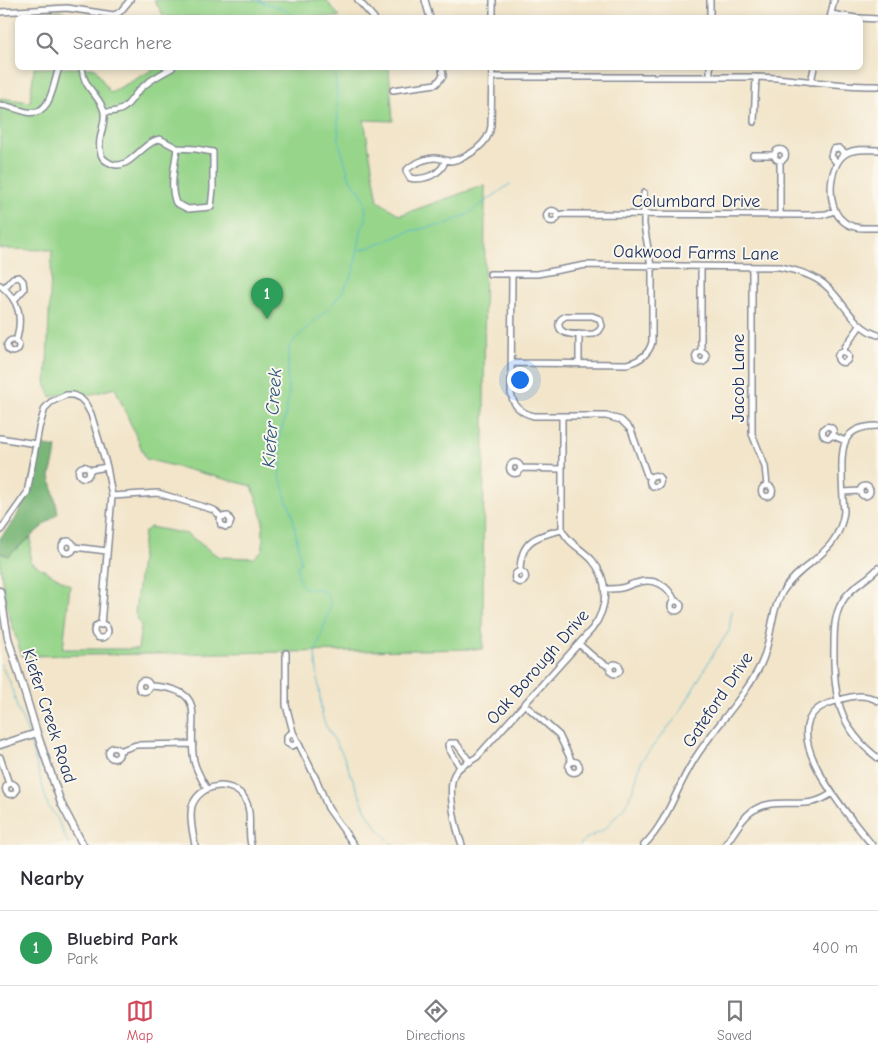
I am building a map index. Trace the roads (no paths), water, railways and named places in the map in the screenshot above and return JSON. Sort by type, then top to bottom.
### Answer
[{"type":"street","points":[[0,12],[67,8],[114,15],[120,12],[130,0]]},
{"type":"street","points":[[358,0],[371,15]]},
{"type":"street","points":[[425,0],[429,15]]},
{"type":"street","points":[[493,0],[493,15]]},
{"type":"street","points":[[710,0],[710,15]]},
{"type":"street","points":[[831,15],[834,0]]},
{"type":"street","points":[[863,18],[878,19]]},
{"type":"street","points":[[0,105],[10,106],[26,112],[34,112],[42,108],[49,100],[58,70]]},
{"type":"street","points":[[82,70],[85,81],[101,104],[104,112],[100,153],[103,159],[112,165],[122,164],[155,140],[160,139],[177,148],[213,152],[213,196],[210,207],[188,209],[176,203],[173,186],[177,148]]},
{"type":"street","points":[[104,112],[123,109],[143,86],[169,70]]},
{"type":"street","points":[[393,90],[436,84],[441,79],[442,70]]},
{"type":"street","points":[[445,160],[442,169],[432,174],[416,179],[410,178],[406,174],[406,170],[409,167],[432,158],[452,160],[472,152],[482,145],[488,137],[491,126],[492,70]]},
{"type":"street","points":[[710,70],[710,76]]},
{"type":"street","points":[[811,82],[814,70]]},
{"type":"street","points":[[492,77],[756,76],[791,78],[834,85],[878,86]]},
{"type":"street","points":[[754,122],[756,76]]},
{"type":"street","points":[[836,162],[831,156],[833,149],[838,148],[845,153]]},
{"type":"street","points":[[775,156],[779,150],[784,151],[786,156],[784,160],[780,161]]},
{"type":"street","points":[[878,150],[858,150],[845,153],[836,162],[832,178],[834,210],[841,219],[852,226],[878,228]]},
{"type":"street","points":[[752,154],[775,156],[780,161]]},
{"type":"street","points":[[780,161],[780,215]]},
{"type":"street","points":[[511,363],[627,364],[639,360],[648,352],[652,342],[652,266],[644,225],[644,193]]},
{"type":"street","name":"Columbard Drive","points":[[558,215],[820,215],[834,210]]},
{"type":"street","name":"Oakwood Farms Lane","points":[[490,274],[537,274],[586,265],[780,267],[791,269],[825,285],[860,326],[870,333],[878,335]]},
{"type":"street","points":[[701,267],[701,352]]},
{"type":"street","name":"Jacob Lane","points":[[752,267],[752,434],[765,466],[767,486]]},
{"type":"street","points":[[512,274],[511,393],[514,404],[519,410],[534,416],[606,416],[621,420],[630,430],[647,475],[650,478]]},
{"type":"street","points":[[15,299],[24,289],[23,281],[19,277],[13,278],[2,286],[15,299],[20,317],[16,342]]},
{"type":"street","points":[[569,316],[592,316],[600,319],[602,325],[599,332],[579,334],[563,332],[559,328],[561,319],[569,316]]},
{"type":"street","points":[[844,352],[845,347],[860,326]]},
{"type":"street","points":[[578,364],[579,334]]},
{"type":"street","points":[[0,531],[26,493],[42,415],[48,404],[66,395],[80,398],[88,408],[107,467],[112,496],[101,624]]},
{"type":"street","points":[[520,572],[522,552],[529,542],[543,534],[562,530],[562,416]]},
{"type":"street","points":[[832,435],[845,441],[861,428],[878,426]]},
{"type":"street","points":[[0,438],[36,444]]},
{"type":"street","name":"Gateford Drive","points":[[644,845],[659,828],[693,761],[756,673],[769,644],[777,605],[783,591],[796,576],[830,546],[836,537],[843,520],[842,454],[845,441]]},
{"type":"street","points":[[90,470],[107,467]]},
{"type":"street","points":[[520,468],[562,469]]},
{"type":"street","points":[[843,492],[859,491]]},
{"type":"street","points":[[112,496],[158,493],[214,510],[222,517],[225,515],[230,517],[229,526]]},
{"type":"street","name":"Oak Borough Drive","points":[[460,768],[477,757],[598,621],[604,606],[604,581],[596,565],[567,540],[562,530]]},
{"type":"street","points":[[74,548],[107,551]]},
{"type":"street","points":[[878,568],[849,592],[842,602],[835,619],[834,668],[837,701],[851,730],[865,747],[878,758]]},
{"type":"street","points":[[605,589],[621,588],[641,581],[653,581],[664,586],[672,594],[675,601]]},
{"type":"street","name":"Kiefer Creek Road","points":[[0,591],[8,638],[37,733],[61,803],[83,845]]},
{"type":"street","points":[[579,644],[596,659],[610,667]]},
{"type":"street","points":[[286,653],[286,705],[293,732],[328,808],[354,845]]},
{"type":"street","points":[[150,686],[174,689],[186,697],[192,708],[195,766],[207,789]]},
{"type":"street","points":[[872,845],[832,793],[814,760],[806,733],[807,725],[813,713],[819,707],[857,695],[865,695],[878,701]]},
{"type":"street","points":[[524,704],[559,735],[572,762]]},
{"type":"street","points":[[293,732],[287,736],[287,743],[292,746],[298,743]]},
{"type":"street","points":[[0,745],[37,733]]},
{"type":"street","points":[[462,845],[455,822],[452,788],[453,778],[460,768],[448,749],[448,745],[456,743],[470,762]]},
{"type":"street","points":[[119,750],[136,745],[193,744]]},
{"type":"street","points":[[0,757],[9,784]]},
{"type":"street","points":[[195,845],[191,813],[192,805],[199,795],[214,786],[234,789],[242,796],[249,810],[251,845]]},
{"type":"street","points":[[725,845],[748,814],[762,806],[772,803],[810,804],[824,800],[832,793]]},
{"type":"waterway","name":"Kiefer Creek","points":[[255,0],[282,8],[292,15]]},
{"type":"waterway","name":"Kiefer Creek","points":[[335,70],[339,142],[350,179],[361,193],[365,202],[366,220],[362,227],[354,270],[344,290],[329,308],[297,337],[289,348],[287,379],[289,394],[280,434],[281,466],[279,476],[292,512],[301,563],[297,566],[300,583],[307,589],[320,589],[329,597],[331,605],[315,654],[322,715],[325,724],[343,755],[366,811],[379,830],[394,845]]},
{"type":"waterway","points":[[360,250],[410,231],[446,224],[468,214],[510,184]]},
{"type":"waterway","points":[[580,845],[584,840],[605,829],[625,806],[634,787],[641,761],[679,714],[712,656],[729,631],[732,610]]},
{"type":"waterway","points":[[0,664],[10,682],[17,707],[28,734]]},
{"type":"waterway","points":[[29,738],[48,806],[57,818],[69,845]]},
{"type":"place","name":"Bluebird Park","points":[[267,319]]}]
